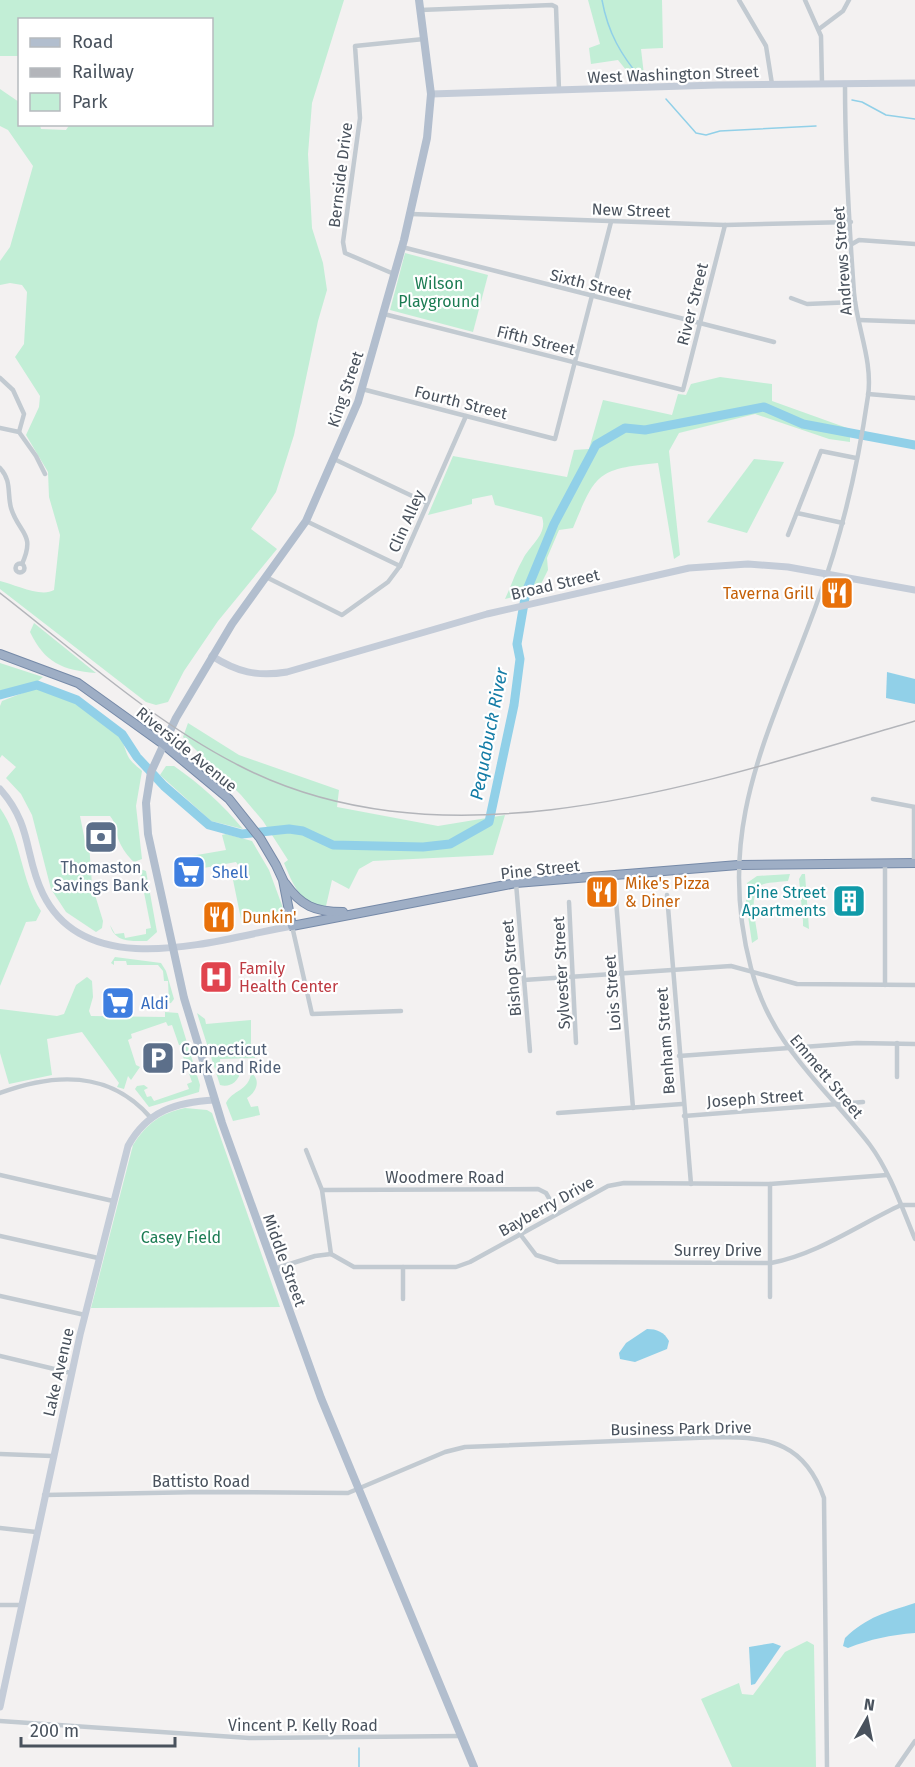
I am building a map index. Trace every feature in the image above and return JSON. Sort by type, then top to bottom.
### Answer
[{"type":"highway","name":"Riverside Avenue","points":[[0,654],[78,683],[163,744],[217,788],[242,814],[273,860],[283,880],[292,926]]},
{"type":"highway","name":"Pine Street","points":[[292,926],[516,883],[738,866],[914,863]]},
{"type":"highway","points":[[283,880],[295,898],[315,910],[359,912]]},
{"type":"main road","name":"King Street","points":[[163,744],[212,656],[306,521],[362,389],[411,214],[427,138],[431,94],[419,0]]},
{"type":"main road","name":"West Washington Street","points":[[431,94],[772,84],[915,83]]},
{"type":"main road","name":"Broad Street","points":[[212,656],[243,672],[269,675],[514,608],[662,572],[718,564],[788,567],[915,590]]},
{"type":"main road","name":"Middle Street","points":[[163,744],[148,781],[146,803],[148,834],[195,1041],[274,1269],[357,1490],[474,1767]]},
{"type":"main road","name":"Pine Street","points":[[0,789],[19,817],[28,837],[36,879],[43,896],[62,919],[98,942],[116,948],[140,950],[173,947],[292,926]]},
{"type":"main road","name":"Lake Avenue","points":[[0,1707],[20,1605],[84,1315],[128,1146],[150,1117],[174,1105],[215,1100]]},
{"type":"street","points":[[739,0],[766,46],[772,84]]},
{"type":"street","points":[[805,0],[819,29],[822,84]]},
{"type":"street","points":[[819,29],[843,11],[849,0]]},
{"type":"street","points":[[420,10],[552,5],[556,7],[559,90]]},
{"type":"street","name":"Bernside Drive","points":[[395,274],[345,253],[343,242],[360,118],[355,46],[424,39]]},
{"type":"street","name":"Andrews Street","points":[[827,574],[843,523],[868,394],[869,369],[855,302],[845,83]]},
{"type":"street","name":"New Street","points":[[411,214],[725,225],[851,222]]},
{"type":"street","points":[[575,363],[611,222]]},
{"type":"street","name":"River Street","points":[[683,390],[725,225]]},
{"type":"street","points":[[852,244],[859,240],[915,244]]},
{"type":"street","name":"Sixth Street","points":[[402,247],[774,342]]},
{"type":"street","points":[[791,298],[807,304],[855,302]]},
{"type":"street","name":"Fifth Street","points":[[384,314],[683,390]]},
{"type":"street","points":[[859,320],[915,322]]},
{"type":"street","name":"Fourth Street","points":[[362,389],[555,439],[575,363]]},
{"type":"street","points":[[0,378],[13,390],[24,414],[19,432]]},
{"type":"street","points":[[868,394],[915,398]]},
{"type":"street","name":"Clin Alley","points":[[266,577],[342,615],[388,582],[400,566],[466,416]]},
{"type":"street","points":[[0,428],[19,432],[36,456],[45,474]]},
{"type":"street","points":[[788,534],[821,451],[856,458]]},
{"type":"street","points":[[334,459],[428,503]]},
{"type":"street","points":[[0,468],[8,481],[11,508],[28,537],[28,550],[22,564]]},
{"type":"street","points":[[797,513],[843,523]]},
{"type":"street","points":[[306,521],[400,566]]},
{"type":"street","name":"Emmett Street","points":[[827,574],[752,775],[743,814],[738,866],[739,904],[751,970],[771,1023],[787,1048],[870,1146],[887,1174],[915,1239]]},
{"type":"street","points":[[873,799],[915,807],[914,863]]},
{"type":"street","points":[[885,864],[885,985]]},
{"type":"street","name":"Lois Street","points":[[614,876],[633,1108]]},
{"type":"street","name":"Bishop Street","points":[[516,883],[530,1051]]},
{"type":"street","name":"Benham Street","points":[[667,895],[682,1104],[691,1184]]},
{"type":"street","name":"Sylvester Street","points":[[569,902],[576,1043]]},
{"type":"street","points":[[292,926],[312,1014],[401,1011]]},
{"type":"street","points":[[524,980],[730,966],[797,984],[915,985]]},
{"type":"street","points":[[897,1043],[897,1077]]},
{"type":"street","points":[[679,1056],[787,1048],[915,1044]]},
{"type":"street","points":[[0,1092],[56,1078],[75,1078],[126,1094],[150,1117]]},
{"type":"street","name":"Joseph Street","points":[[684,1116],[863,1102]]},
{"type":"street","points":[[558,1113],[682,1104]]},
{"type":"street","points":[[274,1269],[315,1256],[331,1254],[322,1190],[306,1150]]},
{"type":"street","name":"Bayberry Drive","points":[[331,1254],[354,1267],[456,1267],[608,1186],[624,1183],[770,1184],[887,1174]]},
{"type":"street","points":[[0,1175],[113,1201]]},
{"type":"street","points":[[770,1184],[770,1297]]},
{"type":"street","name":"Woodmere Road","points":[[322,1190],[538,1189],[546,1193],[557,1212]]},
{"type":"street","name":"Surrey Drive","points":[[520,1233],[536,1255],[558,1262],[771,1263],[816,1249],[901,1205],[915,1205]]},
{"type":"street","points":[[0,1236],[98,1258]]},
{"type":"street","points":[[403,1267],[403,1299]]},
{"type":"street","points":[[0,1296],[84,1315]]},
{"type":"street","points":[[0,1356],[71,1373]]},
{"type":"street","name":"Business Park Drive","points":[[357,1490],[370,1482],[445,1452],[465,1447],[752,1437],[786,1448],[809,1466],[824,1498],[827,1767]]},
{"type":"street","points":[[0,1454],[52,1456]]},
{"type":"street","name":"Battisto Road","points":[[44,1495],[203,1492],[348,1493],[357,1490]]},
{"type":"street","points":[[0,1528],[36,1532]]},
{"type":"street","points":[[0,1605],[20,1605]]},
{"type":"street","points":[[0,1665],[9,1665]]},
{"type":"street","name":"Vincent P. Kelly Road","points":[[0,1721],[248,1738],[461,1736]]},
{"type":"street","points":[[897,1767],[915,1741]]},
{"type":"green space","points":[[0,0],[344,0],[312,103],[308,154],[312,228],[323,263],[327,290],[318,321],[294,435],[276,492],[251,529],[277,549],[218,621],[184,671],[168,702],[156,705],[146,702],[0,589],[0,581],[35,591],[54,590],[60,535],[49,497],[48,472],[26,435],[39,407],[40,396],[15,357],[24,344],[27,292],[22,285],[10,283],[0,285],[0,261],[10,247],[33,166],[8,130],[0,126],[0,89],[18,101],[18,126],[40,126],[41,129],[66,130],[69,126],[213,126],[213,18],[18,18],[18,56],[0,56]]},
{"type":"green space","points":[[588,0],[662,0],[663,48],[641,49],[644,75],[631,76],[618,60],[591,64],[589,48],[600,44]]},
{"type":"green space","name":"Wilson Playground","points":[[405,253],[488,275],[473,332],[390,310]]},
{"type":"green space","points":[[720,377],[772,384],[772,401],[850,429],[850,442],[829,439],[755,414],[679,433],[669,451],[680,555],[674,559],[658,463],[622,468],[601,477],[594,485],[587,495],[573,528],[559,530],[547,558],[548,570],[538,590],[505,599],[520,564],[543,529],[542,517],[495,505],[492,495],[472,499],[472,504],[428,515],[453,456],[567,477],[574,450],[589,449],[603,400],[672,415],[678,394],[686,395],[691,384]]},
{"type":"green space","points":[[754,459],[784,462],[747,533],[707,522]]},
{"type":"green space","points":[[34,623],[96,673],[73,670],[49,658],[30,632]]},
{"type":"green space","points":[[0,663],[43,677],[38,681],[0,691]]},
{"type":"green space","points":[[33,689],[66,698],[103,721],[119,736],[129,758],[142,771],[136,806],[142,859],[134,862],[127,855],[110,816],[80,816],[86,846],[89,844],[92,885],[103,921],[102,928],[96,932],[66,912],[51,889],[32,815],[21,794],[6,778],[16,767],[2,755],[0,758],[0,706],[2,701]]},
{"type":"green space","points":[[188,723],[239,755],[339,790],[337,807],[438,826],[505,815],[493,855],[373,861],[359,869],[349,889],[332,880],[326,906],[310,902],[294,886],[284,863],[288,860],[263,821],[241,795],[183,737]]},
{"type":"green space","points":[[166,766],[174,766],[193,780],[243,829],[211,821],[160,775]]},
{"type":"green space","points":[[0,808],[13,833],[29,886],[41,911],[36,921],[26,922],[0,986]]},
{"type":"green space","points":[[222,835],[252,841],[269,870],[283,908],[279,918],[242,924],[232,875],[242,871],[236,862],[193,870],[191,856],[226,850]]},
{"type":"green space","points":[[140,869],[146,871],[157,932],[147,941],[124,940],[115,934],[124,933],[125,938],[146,934],[146,929],[151,928],[140,872],[135,872]]},
{"type":"green space","points":[[790,874],[788,881],[764,884],[755,893],[754,909],[758,939],[752,943],[746,902],[747,883],[757,876]]},
{"type":"green space","points":[[802,874],[805,874],[809,929],[803,926],[799,879]]},
{"type":"green space","points":[[115,957],[161,963],[166,971],[174,999],[171,1003],[164,1004],[169,1003],[168,981],[164,981],[163,971],[158,965],[127,965],[126,961],[114,961],[114,965],[111,963]]},
{"type":"green space","points":[[87,977],[92,981],[93,997],[89,1011],[91,1016],[165,1017],[165,1012],[178,1013],[200,1085],[199,1092],[149,1107],[135,1089],[137,1086],[144,1085],[148,1088],[144,1090],[147,1097],[151,1096],[154,1101],[189,1089],[187,1084],[192,1082],[181,1051],[183,1050],[182,1045],[179,1045],[172,1025],[168,1026],[166,1022],[131,1034],[132,1038],[128,1040],[136,1065],[140,1067],[131,1080],[128,1076],[124,1089],[117,1087],[119,1083],[82,1032],[47,1039],[52,1075],[9,1084],[0,1053],[0,1009],[57,1016],[64,1014],[76,985]]},
{"type":"green space","points":[[197,1013],[205,1019],[206,1024],[251,1020],[251,1051],[255,1051],[255,1058],[220,1059],[221,1073],[240,1073],[233,1084],[220,1085]]},
{"type":"green space","points":[[251,1073],[256,1079],[257,1086],[247,1098],[251,1107],[258,1106],[260,1115],[233,1121],[226,1103],[232,1095],[244,1087]]},
{"type":"green space","name":"Casey Field","points":[[185,1108],[207,1110],[212,1113],[280,1307],[91,1308],[133,1145],[143,1131],[161,1116]]},
{"type":"green space","points":[[807,1641],[814,1645],[816,1767],[732,1767],[701,1699],[739,1683],[742,1694],[753,1695],[785,1652]]},
{"type":"water","points":[[887,672],[915,679],[915,704],[886,698]]},
{"type":"water","points":[[647,1329],[657,1330],[665,1335],[669,1341],[667,1349],[635,1362],[620,1359],[619,1353],[626,1343]]},
{"type":"water","points":[[915,1603],[915,1633],[881,1638],[848,1648],[843,1646],[845,1638],[869,1620]]},
{"type":"water","points":[[773,1643],[781,1646],[755,1684],[751,1685],[749,1647]]},
{"type":"waterway","points":[[602,0],[616,43],[642,80]]},
{"type":"waterway","points":[[666,99],[696,133],[706,135],[720,131],[816,126]]},
{"type":"waterway","points":[[852,100],[862,102],[886,115],[915,119]]},
{"type":"waterway","name":"Pequabuck River","points":[[0,695],[37,685],[77,700],[122,734],[137,757],[164,786],[209,825],[242,834],[289,829],[303,831],[333,845],[423,847],[450,844],[489,822],[514,705],[520,659],[517,644],[526,592],[554,524],[596,445],[625,428],[645,430],[764,407],[803,424],[915,445]]},
{"type":"waterway","points":[[359,1748],[359,1767]]},
{"type":"railway","points":[[0,593],[145,707],[175,728],[238,765],[318,797],[402,812],[488,815],[576,806],[664,790],[751,769],[915,721]]},
{"type":"place","name":"Taverna Grill","points":[[837,593]]},
{"type":"place","name":"Thomaston Savings Bank","points":[[101,837]]},
{"type":"place","name":"Shell","points":[[189,872]]},
{"type":"place","name":"Mike's Pizza & Diner","points":[[602,892]]},
{"type":"place","name":"Pine Street Apartments","points":[[849,901]]},
{"type":"place","name":"Dunkin'","points":[[219,917]]},
{"type":"place","name":"Family Health Center","points":[[216,977]]},
{"type":"place","name":"Aldi","points":[[118,1003]]},
{"type":"place","name":"Connecticut Park and Ride","points":[[158,1058]]}]
